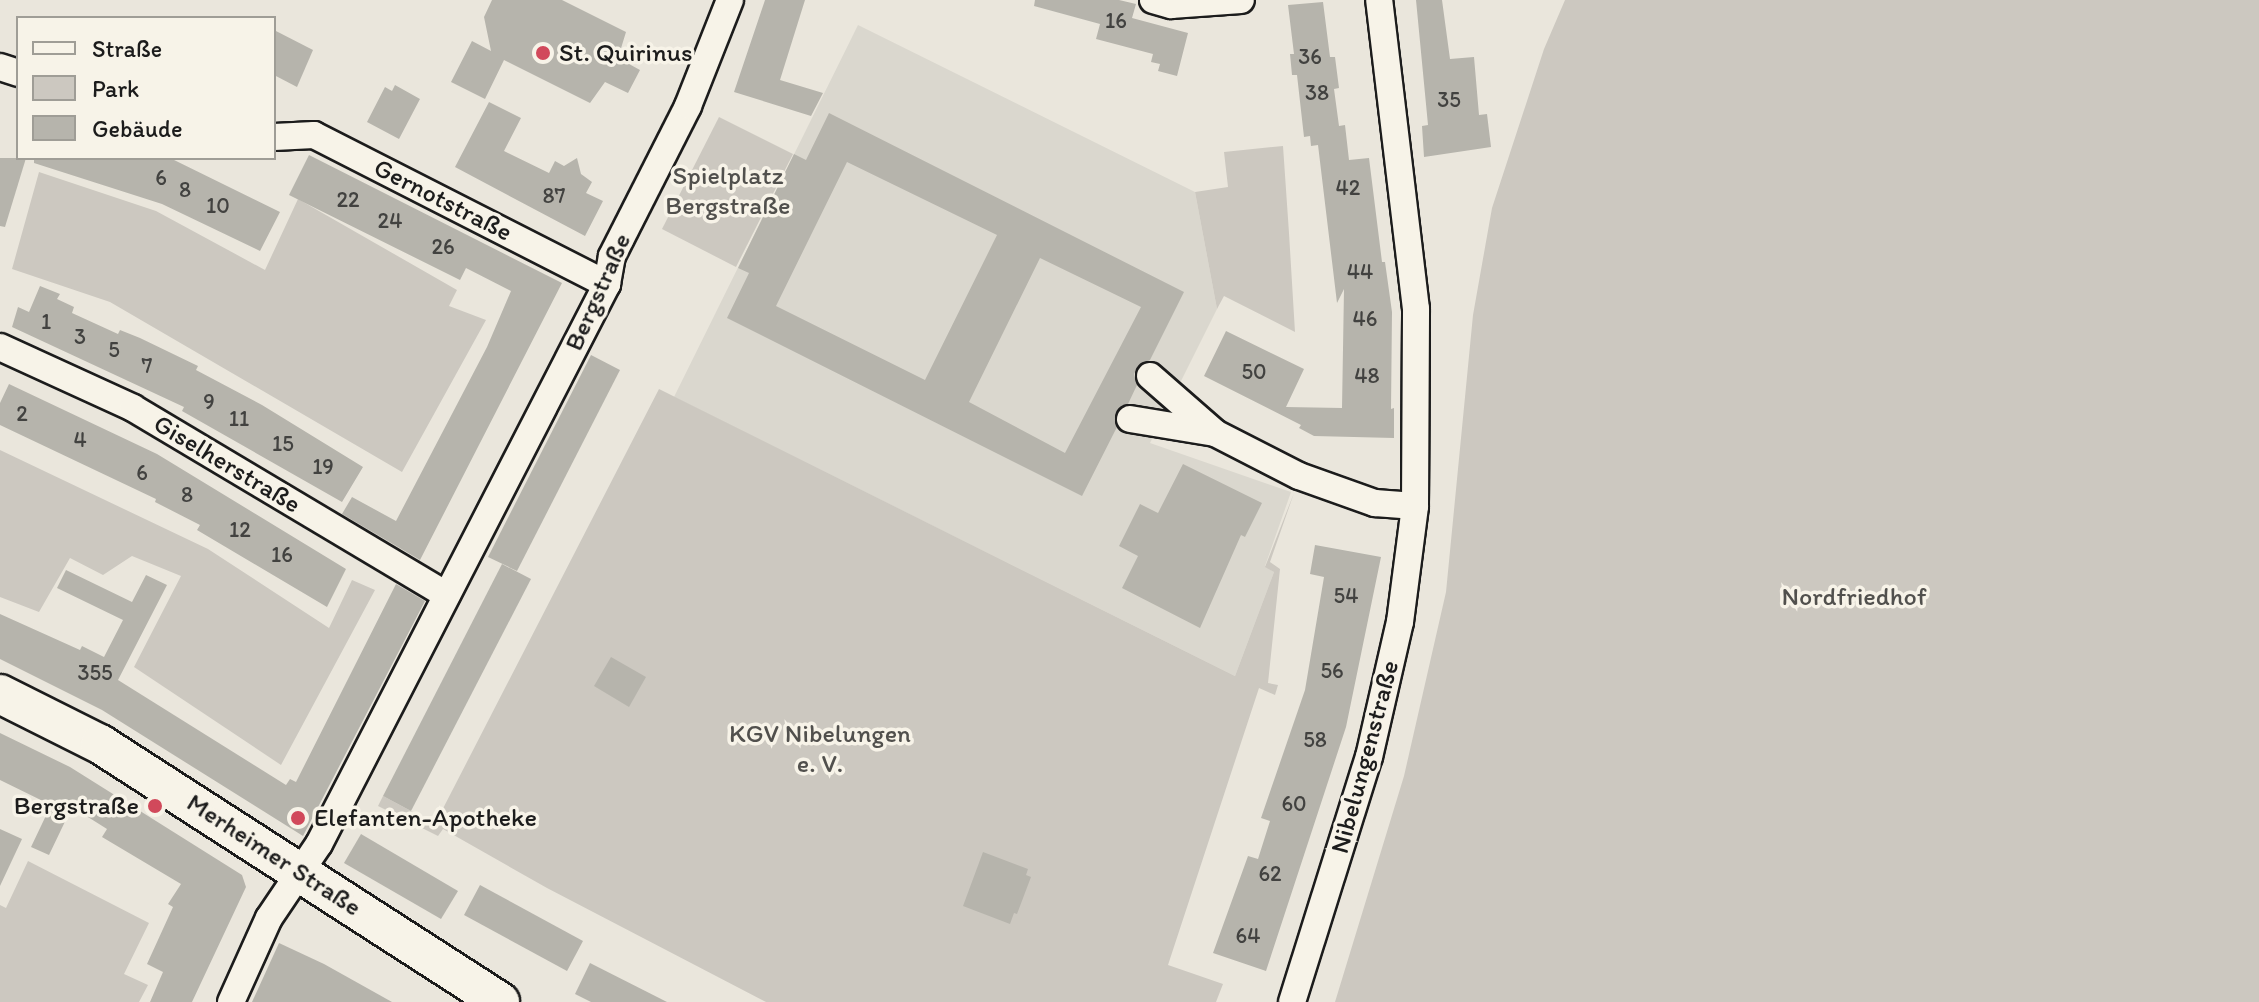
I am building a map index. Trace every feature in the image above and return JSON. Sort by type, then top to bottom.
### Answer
[{"type":"main road","name":"Merheimer Straße","points":[[0,694],[100,744],[500,1002]]},
{"type":"street","name":"Bergstraße","points":[[231,1002],[269,918],[319,844],[607,284],[612,256],[688,106],[730,0]]},
{"type":"street","points":[[1153,0],[1171,5],[1241,0]]},
{"type":"street","name":"Nibelungenstraße","points":[[1292,1002],[1369,757],[1400,622],[1415,506],[1416,309],[1379,0]]},
{"type":"street","name":"Gernotstraße","points":[[276,137],[314,135],[607,284]]},
{"type":"street","name":"Giselherstraße","points":[[0,347],[133,408],[447,595]]},
{"type":"street","points":[[1150,376],[1215,433],[1299,476],[1375,503],[1415,506]]},
{"type":"street","points":[[1130,419],[1215,433]]},
{"type":"shaded area","points":[[858,25],[1195,192],[1217,309],[1150,443],[1291,492],[1265,566],[1274,572],[1235,676],[674,397]]},
{"type":"green space","name":"Nordfriedhof","points":[[1565,0],[2259,0],[2259,1002],[1335,1002],[1404,776],[1446,592],[1473,315],[1492,208],[1544,49]]},
{"type":"green space","name":"Spielplatz Bergstraße","points":[[719,117],[793,154],[736,267],[662,229]]},
{"type":"green space","points":[[1283,146],[1295,332],[1224,296],[1217,309],[1195,192],[1228,187],[1224,152]]},
{"type":"green space","points":[[39,172],[156,211],[265,270],[298,199],[457,290],[449,306],[486,320],[402,472],[110,302],[12,269]]},
{"type":"green space","name":"KGV Nibelungen e. V.","points":[[659,389],[1235,676],[1274,572],[1265,567],[1294,493],[1270,562],[1280,569],[1268,683],[1278,685],[1275,695],[1259,688],[1168,965],[1223,984],[1216,1002],[766,1002],[547,888],[443,829],[438,836],[378,806],[383,796],[435,824]]},
{"type":"green space","points":[[0,450],[208,549],[329,628],[352,580],[375,590],[281,765],[134,667],[181,576],[132,556],[103,575],[70,558],[39,612],[0,597]]},
{"type":"green space","points":[[28,861],[149,923],[124,974],[148,985],[139,1002],[0,1002],[0,905],[6,908]]},
{"type":"building","name":"St. Quirinus","points":[[492,0],[562,0],[626,32],[618,58],[640,70],[628,93],[605,82],[590,103],[504,60],[485,99],[451,82],[472,41],[491,51],[484,17]]},
{"type":"building","points":[[765,0],[805,0],[780,80],[823,93],[811,116],[734,92]]},
{"type":"building","points":[[1035,0],[1119,0],[1136,4],[1132,18],[1188,33],[1177,76],[1158,71],[1160,64],[1151,62],[1153,54],[1096,39],[1100,24],[1034,6]]},
{"type":"building","points":[[1416,0],[1442,0],[1450,59],[1474,57],[1479,115],[1487,114],[1491,147],[1424,157],[1422,126],[1428,125]]},
{"type":"building","points":[[1323,2],[1330,57],[1335,57],[1339,88],[1334,89],[1339,126],[1345,125],[1349,160],[1369,158],[1382,262],[1385,262],[1392,312],[1391,409],[1394,408],[1394,438],[1314,436],[1299,428],[1301,425],[1204,376],[1226,331],[1304,369],[1286,407],[1342,408],[1344,289],[1337,303],[1318,145],[1311,146],[1310,136],[1304,137],[1297,75],[1292,75],[1290,54],[1294,54],[1288,5]]},
{"type":"building","points":[[276,31],[313,50],[297,87],[276,76]]},
{"type":"building","points":[[395,85],[420,99],[399,139],[367,122],[385,87],[392,91]]},
{"type":"building","points":[[489,102],[521,118],[504,151],[549,173],[555,161],[564,166],[577,158],[581,174],[592,182],[586,193],[603,201],[585,236],[455,167]]},
{"type":"building","points":[[829,113],[1184,292],[1150,360],[1138,366],[1134,374],[1137,385],[1128,404],[1117,410],[1117,427],[1082,496],[727,318],[749,273],[738,268],[794,154],[806,160]],"holes":[[[847,162],[997,235],[925,380],[776,306]],[[1040,258],[1141,307],[1065,453],[969,402]]]},
{"type":"building","points":[[309,155],[562,283],[420,560],[342,514],[352,497],[396,521],[487,347],[511,291],[466,268],[460,280],[289,195]]},
{"type":"building","points":[[0,158],[25,160],[5,227],[0,226]]},
{"type":"building","points":[[34,160],[174,160],[280,212],[260,251],[162,204],[34,163]]},
{"type":"building","points":[[40,286],[60,294],[57,299],[74,307],[72,313],[118,334],[120,330],[140,338],[198,366],[196,370],[262,405],[363,467],[342,502],[182,411],[184,407],[12,327],[18,307],[29,312]]},
{"type":"building","points":[[591,355],[620,370],[517,571],[488,557]]},
{"type":"building","points":[[9,384],[157,454],[346,569],[327,607],[197,530],[200,525],[155,502],[156,499],[0,425],[0,403]]},
{"type":"building","points":[[1183,464],[1262,503],[1245,537],[1241,535],[1200,628],[1122,588],[1138,556],[1119,546],[1140,504],[1158,513]]},
{"type":"building","points":[[1315,545],[1381,557],[1346,727],[1266,971],[1213,953],[1248,856],[1258,859],[1270,821],[1261,818],[1305,690],[1324,577],[1310,574]]},
{"type":"building","points":[[502,564],[531,579],[411,811],[383,796]]},
{"type":"building","points":[[66,570],[132,602],[146,575],[167,585],[118,680],[286,785],[290,779],[296,782],[396,584],[425,601],[303,836],[102,710],[0,659],[0,614],[80,650],[82,646],[104,657],[123,620],[57,588]]},
{"type":"building","points":[[611,657],[646,677],[629,707],[594,686]]},
{"type":"building","points":[[0,733],[70,767],[242,875],[246,887],[192,1002],[150,1002],[163,972],[147,964],[173,907],[168,904],[181,884],[102,837],[107,829],[72,807],[49,855],[31,847],[51,805],[0,780]]},
{"type":"building","points":[[0,829],[22,839],[0,886]]},
{"type":"building","points":[[361,834],[458,891],[441,919],[344,863]]},
{"type":"building","points":[[983,852],[1028,869],[1026,875],[1031,877],[1010,924],[963,906]]},
{"type":"building","points":[[480,885],[583,941],[567,971],[464,915]]},
{"type":"building","points":[[279,943],[324,964],[392,1002],[252,1002]]},
{"type":"building","points":[[590,963],[667,1002],[591,1002],[575,994]]},
{"type":"place","name":"St. Quirinus","points":[[543,53]]},
{"type":"place","name":"Bergstraße","points":[[155,806]]},
{"type":"place","name":"Elefanten-Apotheke","points":[[298,818]]}]
